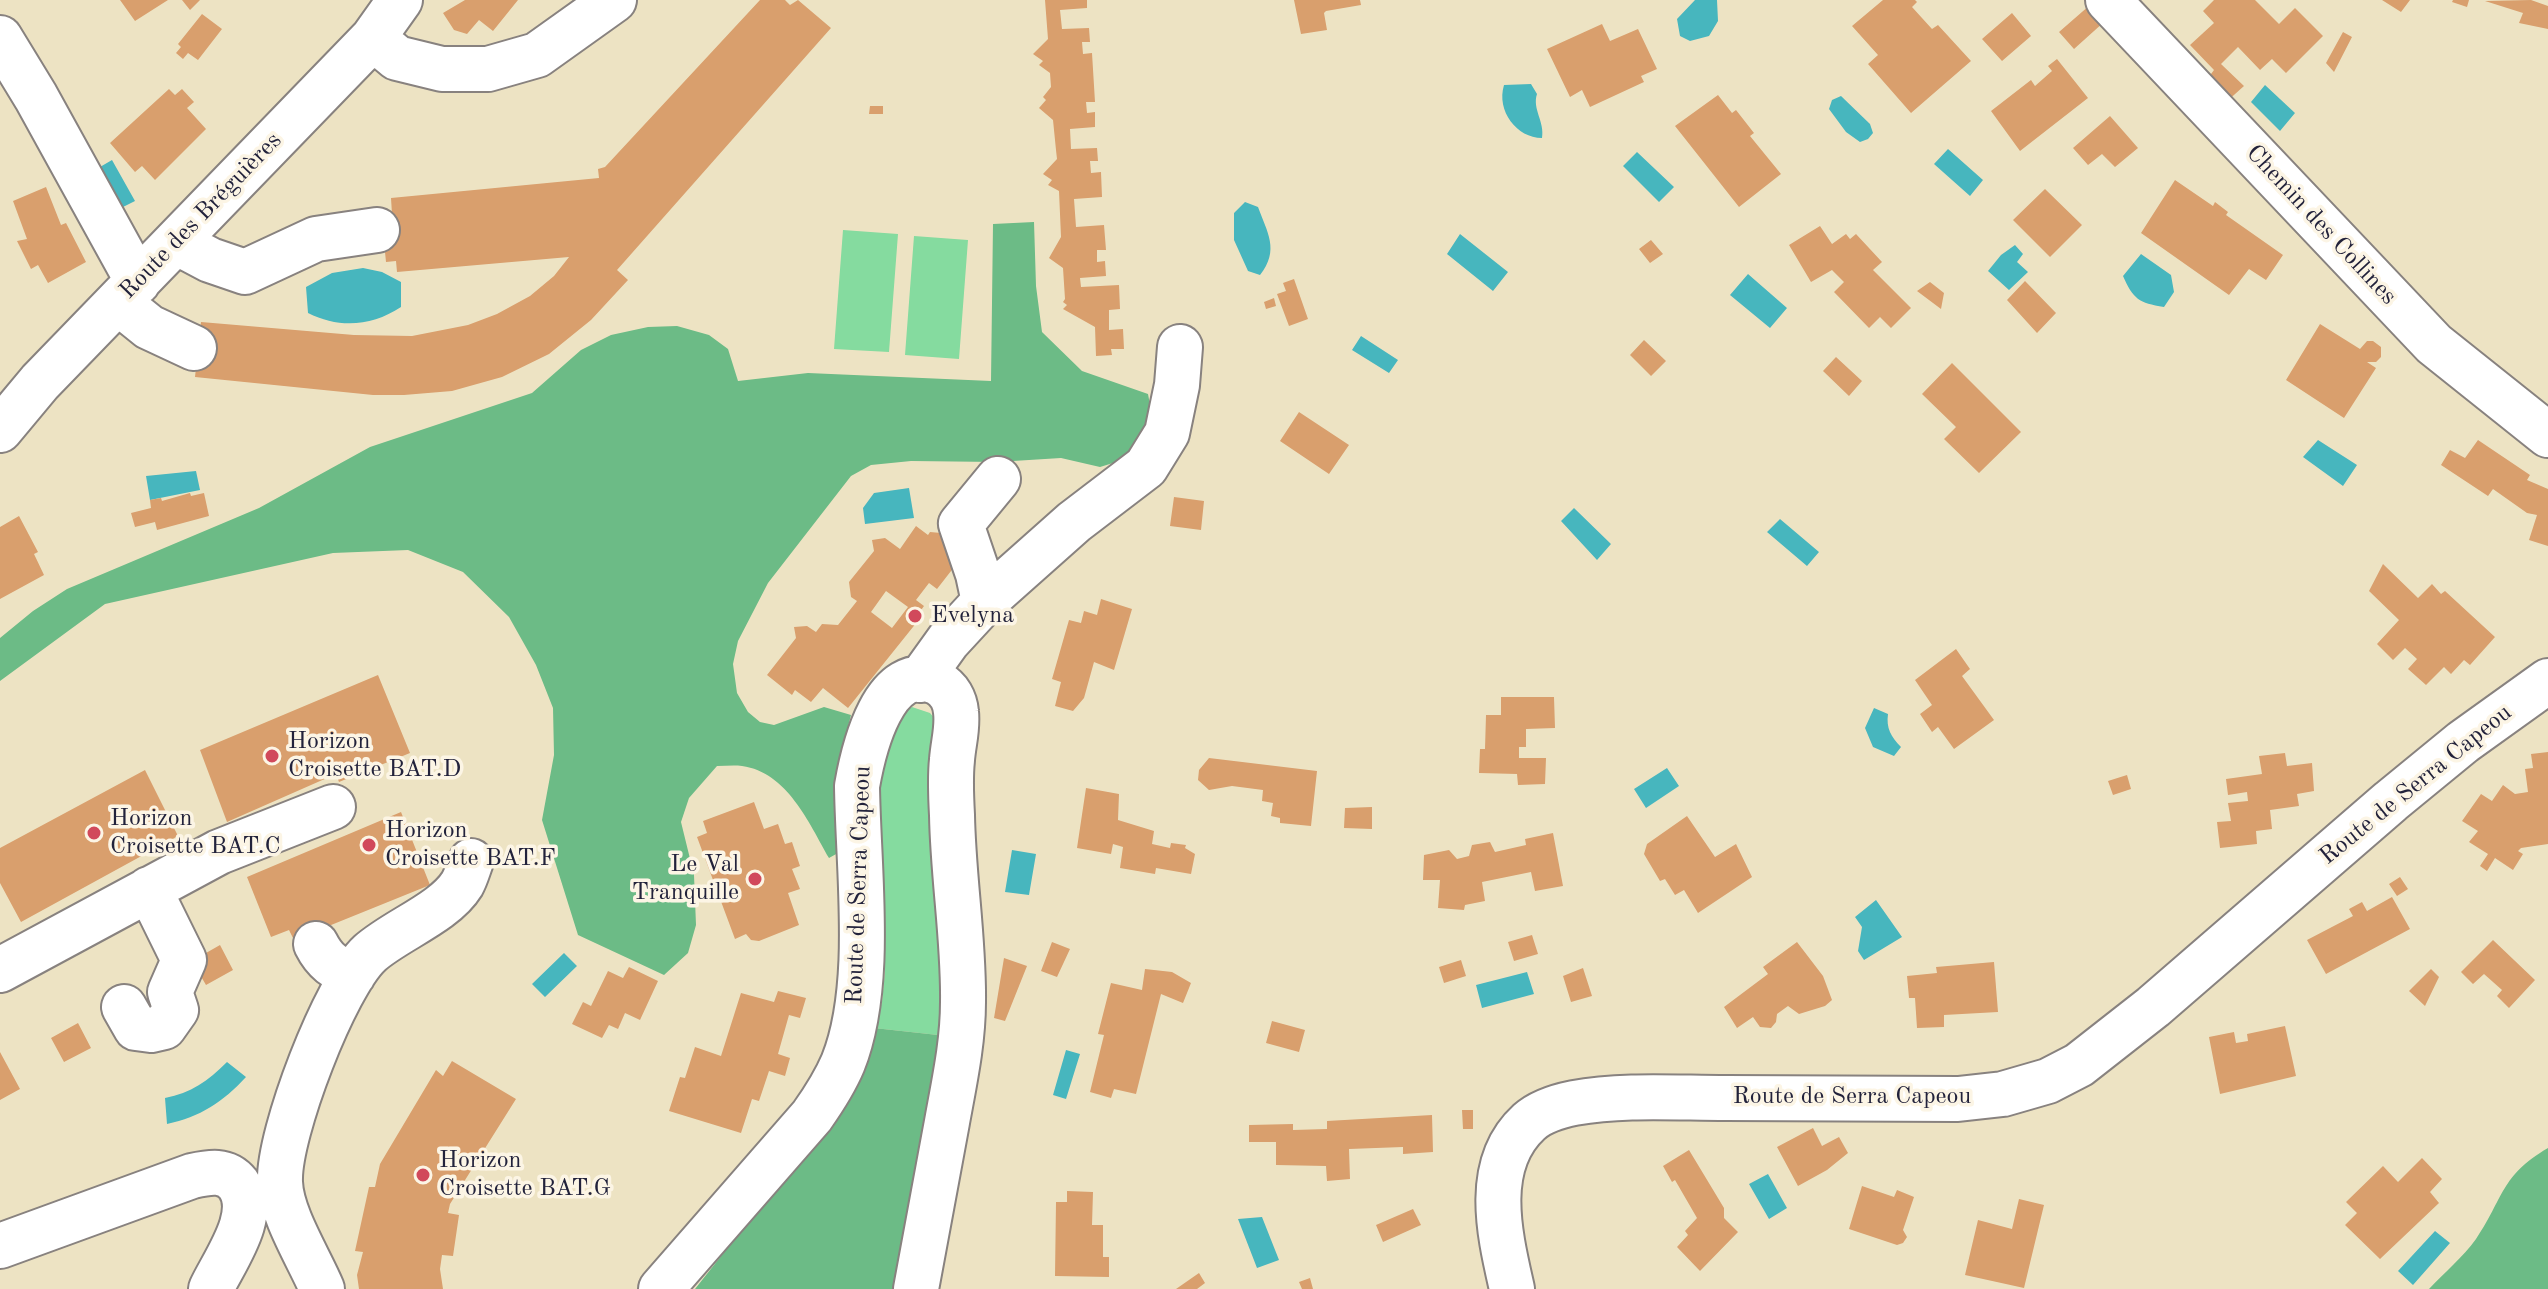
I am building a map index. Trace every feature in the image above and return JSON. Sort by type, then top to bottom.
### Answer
[{"type":"street","name":"Route des Bréguières","points":[[0,430],[40,382],[373,38],[400,0]]},
{"type":"street","points":[[373,38],[397,58],[442,69],[488,69],[537,55],[614,0]]},
{"type":"street","name":"Chemin des Collines","points":[[2108,0],[2434,344],[2548,435]]},
{"type":"street","points":[[0,38],[36,97],[128,292],[149,327],[194,348]]},
{"type":"street","points":[[176,242],[248,284],[316,239],[377,230]]},
{"type":"street","name":"Route de Serra Capeou","points":[[661,1289],[812,1116],[844,1060],[857,1013],[861,969],[857,786],[871,729],[893,691],[907,681],[920,680],[948,641],[984,602],[1074,522],[1146,467],[1167,433],[1177,385],[1180,347]]},
{"type":"street","points":[[984,602],[961,524],[998,479]]},
{"type":"street","points":[[916,1289],[959,1056],[963,1003],[952,819],[956,711],[953,697],[943,686],[932,680],[920,680]]},
{"type":"street","name":"Route de Serra Capeou","points":[[1512,1289],[1500,1237],[1499,1187],[1503,1163],[1514,1139],[1539,1116],[1571,1103],[1602,1100],[1958,1099],[2003,1094],[2048,1081],[2079,1065],[2153,1007],[2403,791],[2463,742],[2548,681]]},
{"type":"street","points":[[0,970],[80,913],[149,889],[247,831],[333,807]]},
{"type":"street","points":[[211,1289],[246,1210],[284,1152],[307,1073],[330,1015],[353,975],[369,955],[440,906],[461,886],[471,861]]},
{"type":"street","points":[[124,1007],[136,1028],[151,1030],[164,1027],[176,1010],[170,992],[184,960],[149,889]]},
{"type":"street","points":[[316,944],[335,968],[353,975]]},
{"type":"street","points":[[0,1246],[192,1176],[215,1171],[261,1186],[284,1204],[322,1289]]},
{"type":"green space","points":[[1034,222],[1036,286],[1042,332],[1082,371],[1148,394],[1151,410],[1145,430],[1126,459],[1100,467],[1061,458],[997,462],[911,461],[871,465],[851,476],[768,583],[738,641],[733,664],[737,693],[748,712],[760,722],[774,725],[824,707],[851,715],[843,747],[838,853],[829,858],[805,815],[772,778],[742,766],[717,766],[689,798],[681,822],[694,875],[696,925],[688,953],[664,975],[578,935],[542,820],[554,755],[553,708],[536,665],[509,617],[463,572],[408,550],[333,553],[105,604],[0,681],[0,638],[67,589],[259,508],[370,447],[532,393],[581,350],[611,335],[648,327],[677,326],[709,335],[728,349],[738,381],[808,373],[991,381],[993,224]]},
{"type":"green space","points":[[843,230],[898,234],[889,352],[834,349]]},
{"type":"green space","points":[[914,236],[968,240],[959,359],[905,355]]},
{"type":"green space","points":[[912,707],[930,713],[936,720],[943,1000],[938,1035],[874,1028],[882,1002],[885,971],[871,844],[882,742],[902,710]]},
{"type":"green space","points":[[874,1028],[938,1035],[903,1289],[695,1289],[786,1174]]},
{"type":"green space","points":[[2548,1148],[2548,1289],[2429,1289],[2476,1239],[2504,1189],[2520,1168]]},
{"type":"water","points":[[1695,0],[1717,0],[1718,21],[1709,36],[1690,41],[1680,36],[1677,19]]},
{"type":"water","points":[[1531,84],[1537,94],[1542,138],[1533,137],[1517,128],[1503,104],[1504,85]]},
{"type":"water","points":[[2265,85],[2295,113],[2280,131],[2251,102]]},
{"type":"water","points":[[1841,96],[1870,124],[1873,133],[1868,139],[1860,142],[1846,132],[1829,109],[1832,100]]},
{"type":"water","points":[[1948,149],[1983,180],[1970,196],[1934,164]]},
{"type":"water","points":[[1637,152],[1674,187],[1659,202],[1623,166]]},
{"type":"water","points":[[112,160],[135,201],[121,208],[100,167]]},
{"type":"water","points":[[1245,202],[1258,207],[1270,241],[1269,257],[1260,275],[1248,271],[1234,240],[1234,213]]},
{"type":"water","points":[[1460,234],[1508,272],[1493,291],[1447,254]]},
{"type":"water","points":[[2015,245],[2023,254],[2017,262],[2028,272],[2009,290],[1988,271],[2001,255]]},
{"type":"water","points":[[2141,254],[2171,275],[2174,292],[2164,307],[2138,299],[2123,276]]},
{"type":"water","points":[[363,268],[382,272],[401,282],[401,307],[379,318],[356,323],[332,321],[308,313],[306,287],[332,273]]},
{"type":"water","points":[[1748,274],[1787,308],[1770,328],[1730,295]]},
{"type":"water","points":[[1361,336],[1398,360],[1389,373],[1352,350]]},
{"type":"water","points":[[2318,440],[2357,465],[2343,486],[2303,457]]},
{"type":"water","points":[[196,471],[200,490],[150,500],[146,476]]},
{"type":"water","points":[[909,488],[914,518],[865,524],[863,508],[874,493]]},
{"type":"water","points":[[1574,508],[1611,544],[1597,560],[1561,521]]},
{"type":"water","points":[[1780,519],[1819,552],[1807,566],[1767,532]]},
{"type":"water","points":[[1874,708],[1888,714],[1890,732],[1901,747],[1894,756],[1873,747],[1865,728]]},
{"type":"water","points":[[1667,768],[1679,786],[1646,808],[1634,789]]},
{"type":"water","points":[[1012,850],[1036,854],[1029,895],[1005,892]]},
{"type":"water","points":[[1876,900],[1902,937],[1864,960],[1858,951],[1862,927],[1855,917]]},
{"type":"water","points":[[564,953],[577,966],[545,997],[532,984]]},
{"type":"water","points":[[1527,972],[1534,994],[1482,1008],[1476,985]]},
{"type":"water","points":[[1066,1050],[1080,1054],[1066,1099],[1053,1095]]},
{"type":"water","points":[[227,1062],[246,1077],[210,1107],[167,1124],[165,1098],[199,1085]]},
{"type":"water","points":[[1768,1174],[1787,1208],[1769,1219],[1749,1184]]},
{"type":"water","points":[[1262,1217],[1279,1260],[1257,1268],[1238,1219]]},
{"type":"water","points":[[2435,1231],[2450,1243],[2413,1285],[2398,1271]]},
{"type":"building","points":[[120,0],[168,0],[135,21]]},
{"type":"building","points":[[182,0],[200,0],[190,10]]},
{"type":"building","points":[[465,0],[518,0],[493,31],[479,20],[467,34],[454,30],[443,13]]},
{"type":"building","points":[[760,0],[785,0],[790,5],[798,0],[831,28],[617,270],[628,280],[591,320],[549,354],[502,377],[452,391],[404,395],[373,395],[195,377],[201,322],[354,335],[412,336],[468,325],[530,296],[554,276],[569,257],[397,272],[396,261],[386,262],[383,232],[393,230],[391,198],[599,178],[598,169],[605,167]]},
{"type":"building","points":[[1045,0],[1087,0],[1087,8],[1060,10],[1062,29],[1089,28],[1090,42],[1082,42],[1083,54],[1092,53],[1095,102],[1086,102],[1087,113],[1095,112],[1095,127],[1070,129],[1071,149],[1097,148],[1098,161],[1090,161],[1091,173],[1101,172],[1102,197],[1074,199],[1076,227],[1104,225],[1106,250],[1097,250],[1097,262],[1105,261],[1106,276],[1080,278],[1081,287],[1119,285],[1120,309],[1109,310],[1109,330],[1123,329],[1124,349],[1111,349],[1112,355],[1096,356],[1095,327],[1063,309],[1067,305],[1063,302],[1063,268],[1049,258],[1061,237],[1059,191],[1048,185],[1052,180],[1043,174],[1057,159],[1053,120],[1039,108],[1051,87],[1050,73],[1039,65],[1043,61],[1033,54],[1048,39]]},
{"type":"building","points":[[1294,0],[1360,0],[1361,5],[1326,11],[1327,30],[1301,34]]},
{"type":"building","points":[[1883,0],[1915,0],[1917,2],[1912,7],[1932,29],[1938,25],[1971,61],[1911,113],[1868,64],[1878,55],[1852,26]]},
{"type":"building","points":[[2214,0],[2255,0],[2279,24],[2295,8],[2323,36],[2286,73],[2272,59],[2260,70],[2238,47],[2221,64],[2244,86],[2225,103],[2205,82],[2214,70],[2190,45],[2214,23],[2203,11]]},
{"type":"building","points":[[2382,0],[2410,0],[2401,12]]},
{"type":"building","points":[[2453,0],[2469,0],[2467,7]]},
{"type":"building","points":[[2531,0],[2548,6],[2548,29],[2519,23],[2523,13],[2485,1]]},
{"type":"building","points":[[2090,5],[2104,22],[2074,49],[2059,32]]},
{"type":"building","points":[[2012,13],[2031,36],[2002,61],[1982,39]]},
{"type":"building","points":[[202,14],[222,29],[198,60],[188,53],[183,59],[176,53],[181,47],[178,44]]},
{"type":"building","points":[[1602,24],[1610,41],[1638,29],[1657,69],[1641,76],[1644,82],[1590,107],[1582,90],[1570,97],[1547,49]]},
{"type":"building","points":[[2343,32],[2352,37],[2334,72],[2326,63]]},
{"type":"building","points":[[2057,59],[2088,98],[2020,151],[1991,111],[2031,80],[2035,86],[2052,71],[2048,66]]},
{"type":"building","points":[[169,89],[175,95],[182,89],[194,102],[187,108],[206,129],[155,180],[142,166],[135,172],[110,143]]},
{"type":"building","points":[[1718,95],[1732,113],[1736,110],[1754,133],[1750,136],[1781,174],[1739,207],[1675,126]]},
{"type":"building","points":[[870,106],[883,106],[883,114],[869,114]]},
{"type":"building","points":[[2110,116],[2138,148],[2115,167],[2102,154],[2088,165],[2073,148]]},
{"type":"building","points":[[2175,180],[2213,206],[2215,202],[2228,212],[2226,215],[2283,255],[2266,280],[2249,269],[2229,295],[2141,233]]},
{"type":"building","points":[[46,187],[61,225],[66,223],[86,262],[48,283],[38,265],[31,269],[17,241],[27,239],[13,201]]},
{"type":"building","points":[[2045,189],[2082,225],[2050,257],[2013,220]]},
{"type":"building","points":[[1820,226],[1832,244],[1846,234],[1850,239],[1856,234],[1882,262],[1873,270],[1911,308],[1891,328],[1880,317],[1869,328],[1834,292],[1844,282],[1832,270],[1811,282],[1789,245]]},
{"type":"building","points":[[1651,240],[1663,254],[1650,263],[1639,249]]},
{"type":"building","points":[[1294,279],[1308,319],[1289,326],[1277,294],[1286,291],[1283,283]]},
{"type":"building","points":[[2025,281],[2056,313],[2037,333],[2007,300]]},
{"type":"building","points":[[1930,282],[1944,293],[1941,309],[1917,291]]},
{"type":"building","points":[[1274,298],[1276,306],[1266,309],[1264,302]]},
{"type":"building","points":[[2320,324],[2360,349],[2367,341],[2381,347],[2381,357],[2376,362],[2367,362],[2376,368],[2344,418],[2286,380]]},
{"type":"building","points":[[1644,340],[1666,361],[1651,376],[1630,355]]},
{"type":"building","points":[[1836,357],[1862,381],[1849,396],[1823,371]]},
{"type":"building","points":[[1952,363],[2021,432],[1979,473],[1944,439],[1956,427],[1922,394]]},
{"type":"building","points":[[1299,412],[1349,445],[1329,474],[1280,441]]},
{"type":"building","points":[[2478,440],[2530,475],[2527,480],[2548,489],[2548,546],[2529,540],[2537,515],[2527,513],[2493,489],[2488,496],[2441,465],[2450,450],[2465,458]]},
{"type":"building","points":[[190,493],[191,496],[204,493],[209,516],[157,530],[155,522],[135,527],[131,513],[151,508],[150,500],[161,498],[162,501]]},
{"type":"building","points":[[1174,497],[1204,501],[1201,530],[1170,526]]},
{"type":"building","points":[[19,516],[38,552],[34,554],[44,575],[0,599],[0,527]]},
{"type":"building","name":"Evelyna","points":[[916,526],[928,535],[930,532],[941,533],[965,553],[937,589],[929,583],[916,600],[924,606],[914,620],[917,622],[848,708],[823,688],[811,702],[795,690],[792,695],[767,675],[796,638],[794,627],[807,626],[816,632],[822,624],[838,625],[857,601],[851,597],[849,582],[874,551],[872,540],[885,538],[900,549]],"holes":[[[886,591],[908,607],[892,628],[871,612]]]},
{"type":"building","points":[[2383,564],[2418,598],[2432,584],[2441,594],[2445,591],[2495,637],[2470,665],[2464,660],[2451,674],[2444,667],[2426,685],[2408,669],[2417,659],[2405,648],[2393,660],[2377,644],[2399,620],[2369,591]]},
{"type":"building","points":[[1101,599],[1132,609],[1114,670],[1094,662],[1084,698],[1073,711],[1055,706],[1061,682],[1052,679],[1069,620],[1081,623],[1084,611],[1097,615]]},
{"type":"building","points":[[1956,649],[1970,669],[1962,676],[1994,720],[1954,749],[1938,727],[1932,732],[1920,714],[1932,705],[1915,680]]},
{"type":"building","name":"Horizon Croisette BAT.D","points":[[378,675],[410,753],[339,782],[336,774],[227,822],[200,750]]},
{"type":"building","points":[[1501,697],[1554,697],[1555,728],[1526,729],[1526,747],[1519,747],[1519,758],[1546,758],[1545,784],[1518,785],[1517,774],[1479,773],[1480,749],[1485,749],[1486,715],[1501,715]]},
{"type":"building","points":[[2548,752],[2548,844],[2521,848],[2518,851],[2523,854],[2513,870],[2495,858],[2487,871],[2480,866],[2488,854],[2469,842],[2478,831],[2462,821],[2481,794],[2492,801],[2503,785],[2515,794],[2528,792],[2525,769],[2533,768],[2531,754]]},
{"type":"building","points":[[2285,753],[2287,766],[2312,763],[2314,791],[2297,794],[2299,806],[2270,810],[2272,829],[2256,831],[2257,844],[2220,848],[2217,822],[2231,821],[2228,803],[2248,801],[2247,792],[2228,795],[2226,779],[2262,774],[2259,756]]},
{"type":"building","points":[[1209,758],[1317,771],[1311,826],[1280,823],[1280,818],[1271,816],[1273,803],[1262,801],[1263,790],[1232,786],[1209,790],[1198,780],[1199,770]]},
{"type":"building","name":"Horizon Croisette BAT.C","points":[[145,770],[178,836],[21,922],[0,883],[0,848]]},
{"type":"building","points":[[2127,775],[2131,789],[2113,795],[2108,781]]},
{"type":"building","points":[[1086,788],[1119,794],[1118,820],[1154,831],[1152,844],[1170,848],[1171,843],[1186,845],[1185,848],[1195,854],[1191,874],[1156,868],[1155,874],[1120,868],[1123,847],[1113,844],[1111,854],[1077,848]]},
{"type":"building","name":"Le Val Tranquille","points":[[754,802],[764,829],[778,824],[785,844],[792,842],[800,866],[792,869],[800,889],[788,893],[799,925],[759,941],[751,940],[746,934],[735,939],[697,837],[707,833],[703,821]]},
{"type":"building","points":[[1372,807],[1372,829],[1344,828],[1345,808]]},
{"type":"building","name":"Horizon Croisette BAT.F","points":[[401,812],[430,885],[294,940],[289,930],[271,937],[247,877]]},
{"type":"building","points":[[1687,816],[1715,857],[1736,844],[1752,877],[1698,913],[1684,890],[1675,895],[1665,879],[1660,881],[1644,854],[1647,844]]},
{"type":"building","points":[[1553,833],[1563,886],[1535,891],[1531,872],[1482,882],[1485,901],[1465,905],[1464,910],[1438,908],[1440,880],[1423,880],[1424,855],[1449,850],[1457,859],[1469,856],[1472,845],[1490,842],[1495,852],[1526,845],[1525,839]]},
{"type":"building","points":[[2400,877],[2408,889],[2397,896],[2389,884]]},
{"type":"building","points":[[2392,897],[2410,929],[2326,974],[2307,940],[2353,916],[2349,909],[2362,902],[2367,911]]},
{"type":"building","points":[[1532,935],[1538,954],[1514,961],[1508,942]]},
{"type":"building","points":[[2493,940],[2535,980],[2509,1008],[2497,996],[2502,990],[2484,974],[2473,984],[2461,972]]},
{"type":"building","points":[[1052,942],[1070,949],[1057,977],[1041,971]]},
{"type":"building","points":[[1797,942],[1823,976],[1832,1000],[1825,1006],[1799,1014],[1788,1006],[1777,1014],[1771,1028],[1760,1027],[1753,1017],[1737,1028],[1724,1007],[1768,974],[1763,967]]},
{"type":"building","points":[[220,945],[233,970],[206,985],[192,961]]},
{"type":"building","points":[[1004,958],[1027,966],[1005,1021],[994,1018]]},
{"type":"building","points":[[1461,960],[1466,976],[1444,983],[1439,967]]},
{"type":"building","points":[[1994,962],[1998,1012],[1944,1015],[1944,1027],[1917,1028],[1915,998],[1909,998],[1907,976],[1937,973],[1936,967]]},
{"type":"building","points":[[629,967],[658,981],[640,1020],[625,1013],[618,1029],[609,1025],[602,1038],[572,1024],[583,1002],[591,1006],[608,971],[623,978]]},
{"type":"building","points":[[1583,968],[1592,996],[1571,1002],[1563,976]]},
{"type":"building","points":[[1145,969],[1172,972],[1191,983],[1183,1003],[1161,994],[1136,1094],[1114,1089],[1111,1098],[1090,1092],[1104,1035],[1098,1034],[1111,983],[1142,990]]},
{"type":"building","points":[[2431,969],[2439,977],[2425,1006],[2409,991]]},
{"type":"building","points":[[778,991],[806,998],[800,1018],[789,1015],[778,1054],[790,1058],[785,1076],[769,1071],[759,1101],[752,1099],[741,1133],[669,1111],[680,1077],[685,1078],[695,1047],[721,1056],[741,993],[774,1002]]},
{"type":"building","points":[[1272,1021],[1305,1030],[1299,1052],[1266,1043]]},
{"type":"building","points":[[78,1023],[91,1048],[64,1062],[51,1038]]},
{"type":"building","points":[[2285,1026],[2296,1076],[2220,1094],[2209,1037],[2234,1032],[2236,1043],[2248,1041],[2247,1034]]},
{"type":"building","points":[[0,1052],[20,1089],[0,1100]]},
{"type":"building","name":"Horizon Croisette BAT.G","points":[[452,1061],[516,1099],[450,1204],[448,1213],[459,1215],[453,1256],[442,1255],[440,1269],[443,1289],[359,1289],[357,1275],[363,1252],[355,1251],[369,1187],[375,1187],[380,1164],[436,1070],[443,1076]]},
{"type":"building","points":[[1462,1110],[1473,1110],[1473,1129],[1463,1129]]},
{"type":"building","points":[[1432,1115],[1433,1152],[1403,1154],[1403,1147],[1349,1149],[1350,1179],[1327,1181],[1326,1166],[1276,1165],[1276,1142],[1249,1142],[1249,1125],[1293,1124],[1293,1130],[1327,1129],[1327,1121]]},
{"type":"building","points":[[1813,1128],[1822,1146],[1839,1137],[1848,1153],[1827,1170],[1798,1186],[1777,1147]]},
{"type":"building","points":[[1689,1150],[1724,1208],[1724,1218],[1738,1232],[1700,1271],[1677,1247],[1688,1235],[1685,1231],[1697,1218],[1663,1166]]},
{"type":"building","points":[[2422,1158],[2442,1179],[2430,1192],[2439,1203],[2380,1259],[2345,1225],[2357,1213],[2346,1202],[2383,1166],[2398,1182]]},
{"type":"building","points":[[1862,1186],[1894,1197],[1897,1190],[1914,1197],[1903,1230],[1907,1237],[1903,1243],[1897,1245],[1849,1229]]},
{"type":"building","points":[[1067,1191],[1093,1192],[1092,1225],[1103,1225],[1103,1257],[1109,1257],[1109,1277],[1055,1276],[1056,1202],[1067,1202]]},
{"type":"building","points":[[2019,1199],[2044,1205],[2024,1288],[1965,1275],[1978,1220],[2012,1229]]},
{"type":"building","points":[[1413,1209],[1421,1225],[1383,1242],[1376,1225]]},
{"type":"building","points":[[1199,1273],[1205,1283],[1197,1289],[1176,1289]]},
{"type":"building","points":[[1310,1278],[1313,1289],[1302,1289],[1299,1282]]},
{"type":"place","name":"Evelyna","points":[[915,616]]},
{"type":"place","name":"Horizon Croisette BAT.D","points":[[272,756]]},
{"type":"place","name":"Horizon Croisette BAT.C","points":[[94,833]]},
{"type":"place","name":"Horizon Croisette BAT.F","points":[[369,845]]},
{"type":"place","name":"Le Val Tranquille","points":[[755,879]]},
{"type":"place","name":"Horizon Croisette BAT.G","points":[[423,1175]]}]
